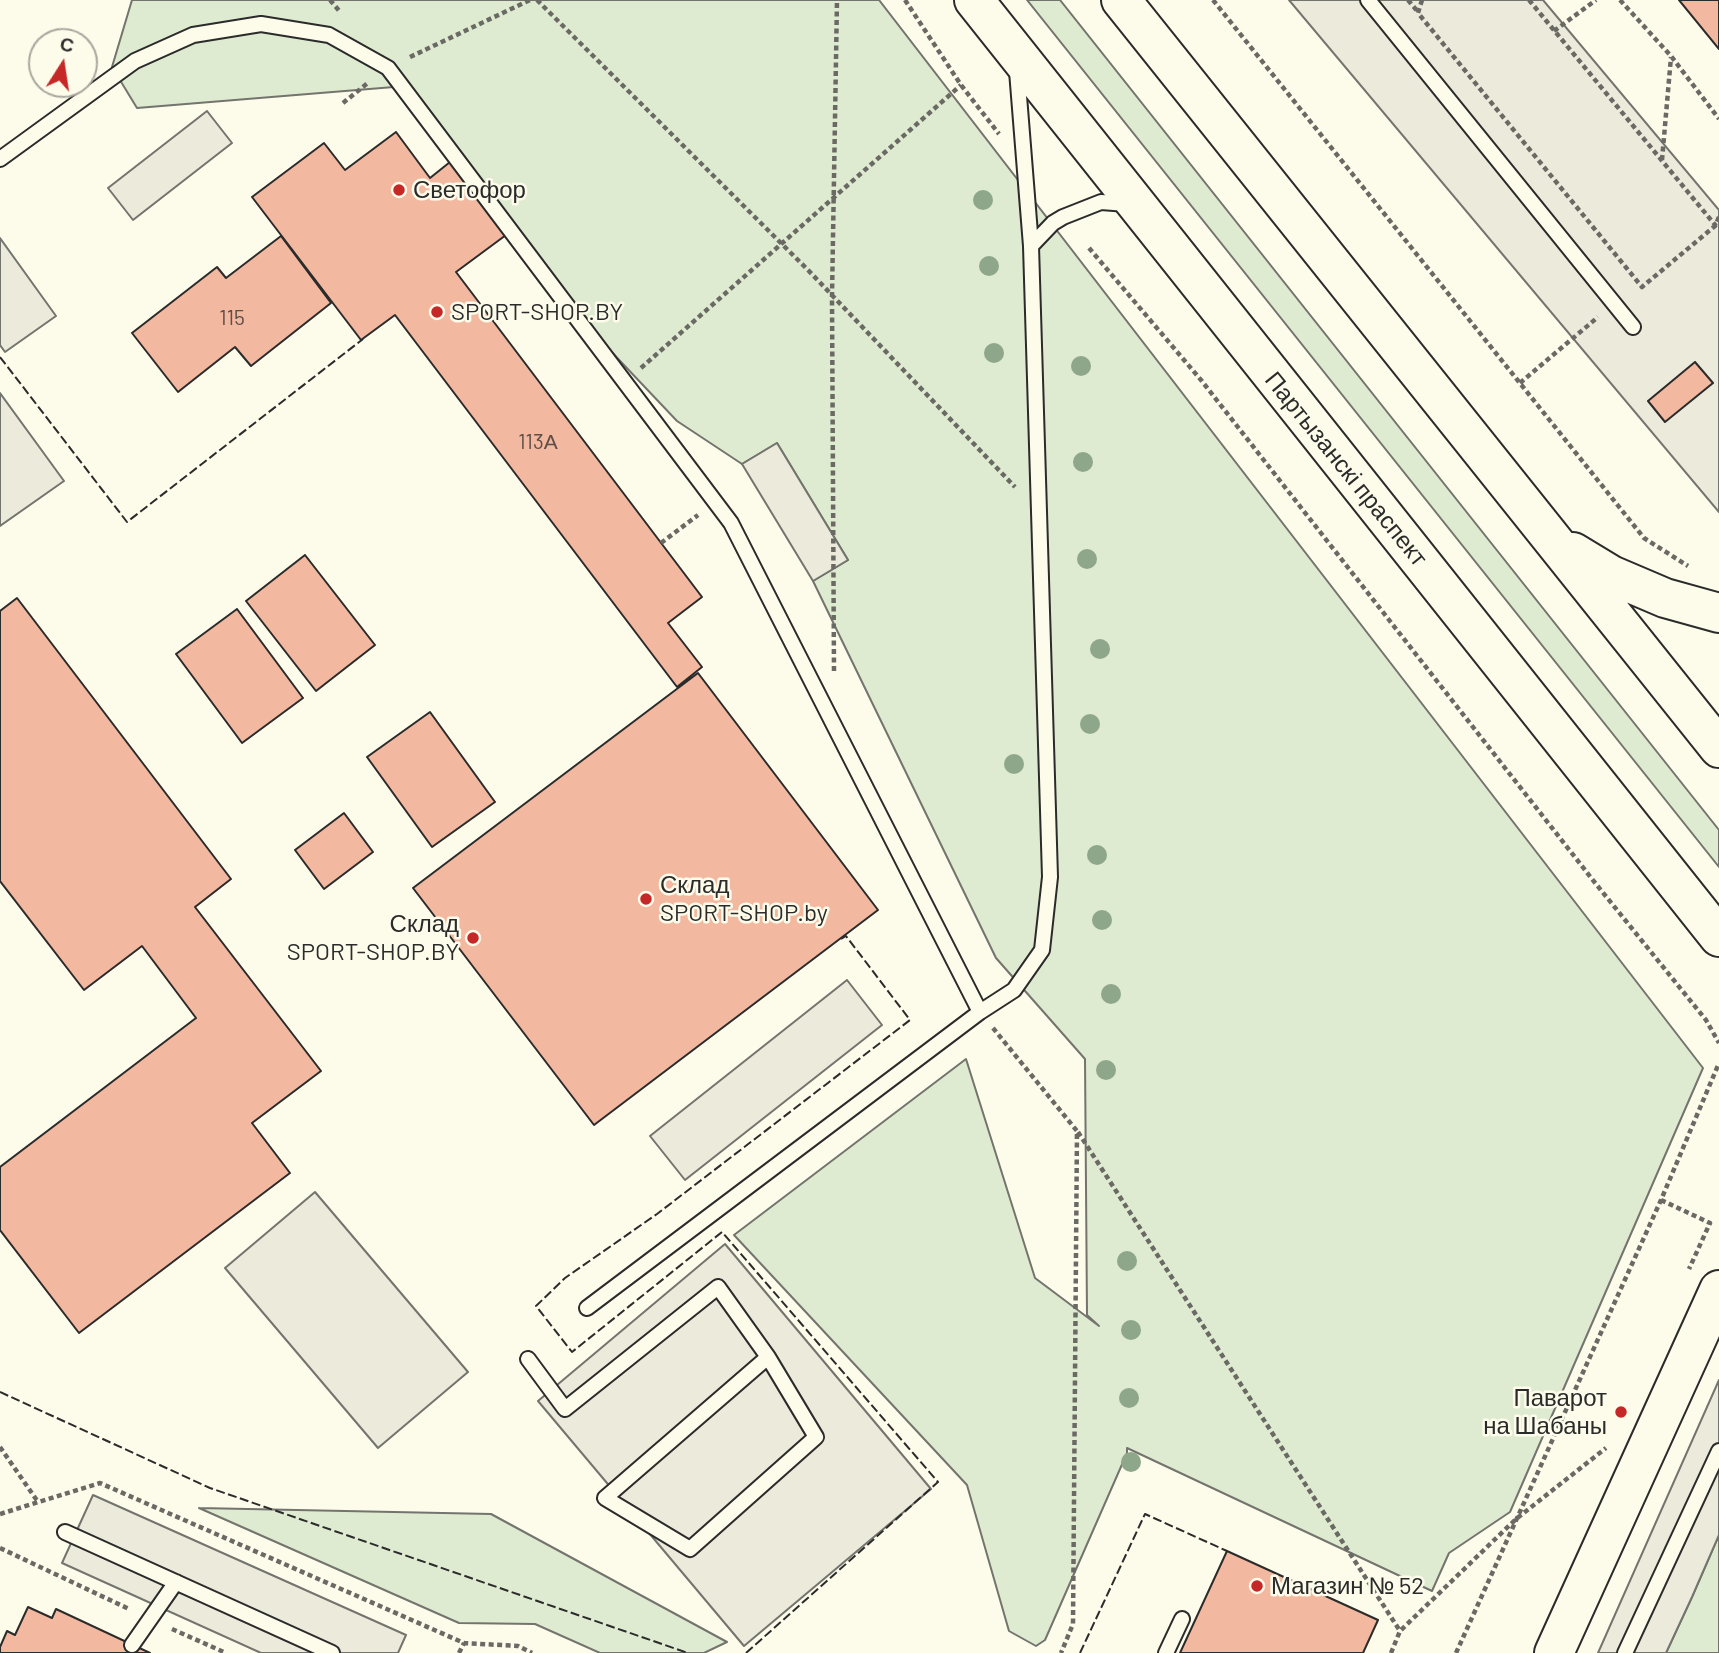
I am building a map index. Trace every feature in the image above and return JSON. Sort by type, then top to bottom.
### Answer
[{"type":"highway","name":"Партызанскі праспект","points":[[974,0],[1719,937]]},
{"type":"highway","points":[[1121,0],[1719,748]]},
{"type":"highway","points":[[1153,0],[1154,40]]},
{"type":"highway","points":[[1553,540],[1622,580],[1665,598],[1719,612]]},
{"type":"highway","points":[[1554,1653],[1704,1307]]},
{"type":"lane","points":[[1368,0],[1633,327]]},
{"type":"lane","points":[[0,159],[135,61],[194,35],[261,24],[316,32],[329,35],[388,68],[731,523],[980,1012]]},
{"type":"lane","points":[[587,1308],[980,1012],[1014,990],[1042,950],[1050,877],[1031,246],[1016,55]]},
{"type":"lane","points":[[1031,246],[1053,223],[1063,217],[1101,202],[1134,204]]},
{"type":"lane","points":[[528,1359],[565,1409],[718,1287],[768,1357],[816,1437],[690,1549],[605,1497],[768,1357]]},
{"type":"lane","points":[[1625,1653],[1719,1451]]},
{"type":"lane","points":[[65,1532],[332,1653]]},
{"type":"lane","points":[[132,1644],[176,1583]]},
{"type":"lane","points":[[1166,1653],[1182,1619]]},
{"type":"path","points":[[343,103],[388,68],[530,0]]},
{"type":"path","points":[[537,0],[782,244],[1039,513]]},
{"type":"path","points":[[834,724],[832,297],[837,0]]},
{"type":"path","points":[[905,0],[961,85],[999,135]]},
{"type":"path","points":[[1213,0],[1644,538],[1692,568]]},
{"type":"path","points":[[1408,0],[1642,287]]},
{"type":"path","points":[[1418,13],[1422,0]]},
{"type":"path","points":[[1529,0],[1718,227]]},
{"type":"path","points":[[1554,31],[1596,0]]},
{"type":"path","points":[[1620,0],[1671,56],[1719,119]]},
{"type":"path","points":[[1662,161],[1671,56]]},
{"type":"path","points":[[624,383],[961,85]]},
{"type":"path","points":[[1520,383],[1614,304],[1642,287],[1718,227],[1719,217]]},
{"type":"path","points":[[1089,248],[1201,380],[1706,1020],[1719,1043]]},
{"type":"path","points":[[661,543],[704,511],[714,500]]},
{"type":"path","points":[[980,1012],[1077,1131],[1400,1631]]},
{"type":"path","points":[[1456,1653],[1661,1200],[1719,1063]]},
{"type":"path","points":[[1061,1653],[1073,1624],[1077,1131]]},
{"type":"path","points":[[1661,1200],[1710,1223],[1704,1307]]},
{"type":"path","points":[[1391,1653],[1400,1631],[1516,1519],[1605,1449],[1611,1437]]},
{"type":"path","points":[[0,1447],[38,1502]]},
{"type":"path","points":[[0,1514],[100,1483],[464,1643],[518,1646],[532,1653]]},
{"type":"path","points":[[0,1548],[226,1653]]},
{"type":"path","points":[[459,1653],[464,1643]]},
{"type":"green space","points":[[132,0],[879,0],[1703,1068],[1510,1512],[1449,1553],[1432,1591],[1127,1448],[1045,1640],[1036,1646],[1009,1631],[967,1485],[734,1235],[966,1059],[1035,1278],[1099,1326],[1087,1315],[1085,1059],[996,958],[813,581],[848,560],[777,443],[742,464],[677,421],[569,307],[406,86],[137,108],[112,67]]},
{"type":"green space","points":[[1027,0],[1060,0],[1719,830],[1719,867]]},
{"type":"green space","points":[[199,1508],[491,1514],[727,1642],[704,1653],[600,1653],[535,1624],[459,1623]]},
{"type":"green space","points":[[1719,1535],[1719,1653],[1666,1653],[1692,1597]]},
{"type":"shaded area","points":[[1289,0],[1543,0],[1719,210],[1719,512]]},
{"type":"shaded area","points":[[207,111],[232,143],[133,220],[108,188]]},
{"type":"shaded area","points":[[0,238],[56,316],[5,352],[0,345]]},
{"type":"shaded area","points":[[0,393],[64,481],[0,526]]},
{"type":"shaded area","points":[[777,443],[848,560],[813,581],[742,464]]},
{"type":"shaded area","points":[[847,980],[882,1025],[685,1180],[650,1136]]},
{"type":"shaded area","points":[[315,1192],[468,1372],[378,1448],[225,1268]]},
{"type":"shaded area","points":[[725,1244],[931,1489],[744,1646],[538,1401]]},
{"type":"shaded area","points":[[1719,1380],[1719,1535],[1692,1597],[1666,1653],[1598,1653]]},
{"type":"shaded area","points":[[93,1495],[406,1635],[398,1653],[261,1653],[62,1563]]},
{"type":"building","points":[[1679,0],[1719,0],[1719,49]]},
{"type":"building","points":[[396,132],[430,178],[450,162],[506,235],[456,272],[702,597],[668,623],[702,667],[677,687],[395,315],[361,340],[252,197],[324,143],[345,170]]},
{"type":"building","points":[[281,236],[331,303],[251,366],[235,347],[178,392],[132,333],[217,267],[226,278]]},
{"type":"building","points":[[1695,362],[1713,383],[1665,422],[1648,401]]},
{"type":"building","points":[[305,555],[375,645],[316,691],[246,601]]},
{"type":"building","points":[[17,598],[231,879],[195,907],[321,1071],[252,1123],[290,1173],[79,1333],[0,1230],[0,1167],[196,1018],[142,946],[84,990],[0,881],[0,611]]},
{"type":"building","points":[[237,609],[303,698],[242,743],[176,654]]},
{"type":"building","name":"Склад SPORT-SHOP.by","points":[[698,673],[878,910],[594,1125],[413,888]]},
{"type":"building","points":[[430,712],[495,802],[432,847],[367,757]]},
{"type":"building","points":[[344,813],[373,852],[324,889],[295,850]]},
{"type":"building","name":"Магазин № 52","points":[[1227,1551],[1378,1620],[1363,1653],[1180,1653]]},
{"type":"building","points":[[28,1607],[52,1618],[56,1609],[150,1653],[0,1653],[7,1631],[15,1635]]},
{"type":"fence","points":[[0,357],[127,522],[363,339]]},
{"type":"fence","points":[[746,1653],[938,1482],[722,1232],[572,1352],[536,1306],[565,1278],[657,1214],[910,1020],[846,936],[841,939]]},
{"type":"fence","points":[[0,1392],[210,1488],[688,1653]]},
{"type":"fence","points":[[1080,1653],[1145,1514],[1227,1551]]},
{"type":"place","name":"Светофор","points":[[399,190]]},
{"type":"place","name":"SPORT-SHOP.BY","points":[[437,312]]},
{"type":"place","name":"Склад SPORT-SHOP.by","points":[[646,899]]},
{"type":"place","name":"Склад SPORT-SHOP.BY","points":[[473,938]]},
{"type":"place","name":"Паварот на Шабаны","points":[[1621,1412]]},
{"type":"place","name":"Магазин № 52","points":[[1257,1586]]}]
